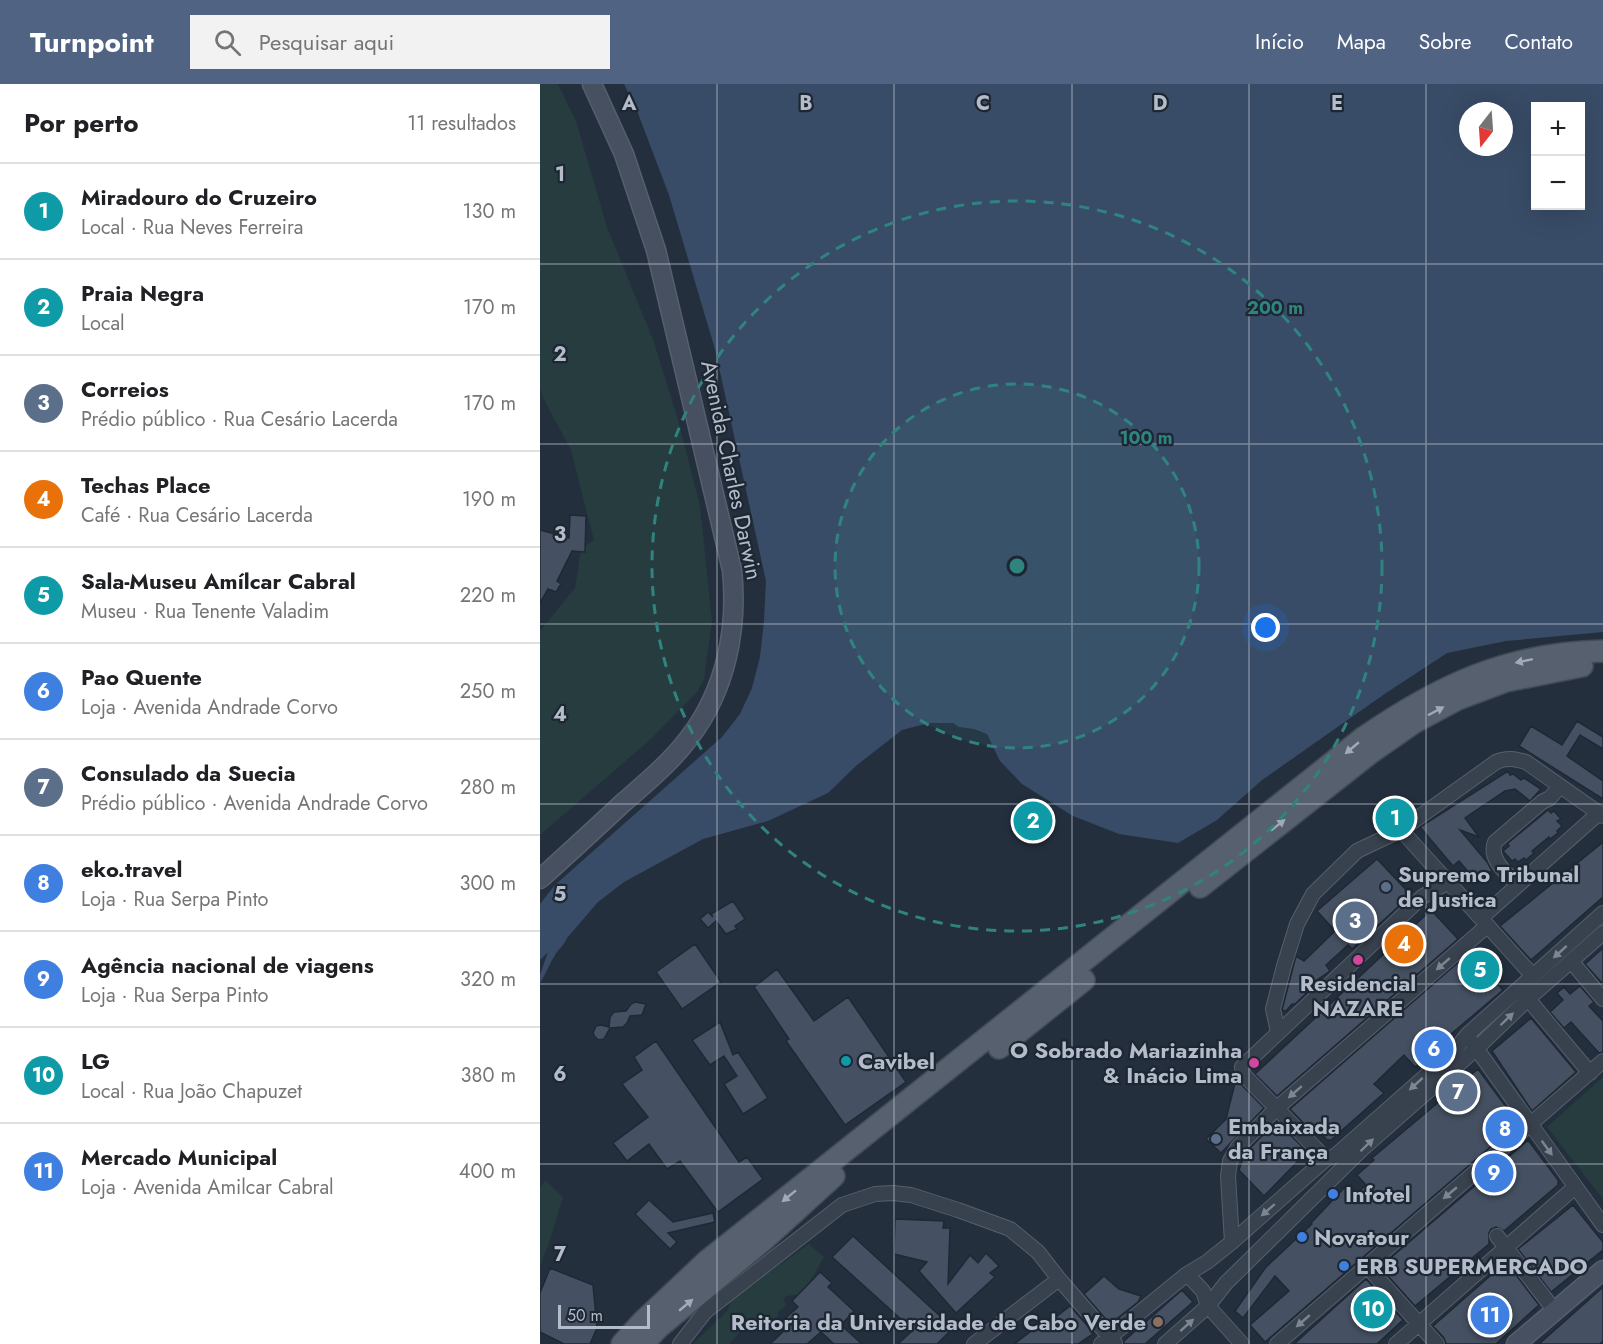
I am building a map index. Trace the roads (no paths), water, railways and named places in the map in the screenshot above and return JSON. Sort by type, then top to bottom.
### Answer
[{"type":"main road","name":"Avenida Charles Darwin","points":[[540,879],[660,770],[688,739],[712,701],[730,645],[734,621],[732,570],[656,250],[624,154],[592,84]]},
{"type":"main road","points":[[621,1344],[707,1261],[1363,738],[1420,701],[1477,674],[1539,657],[1603,651]]},
{"type":"main road","points":[[643,1344],[658,1328],[766,1238],[857,1156],[957,1081],[1208,880],[1393,736],[1458,699],[1506,681],[1569,668],[1603,665]]},
{"type":"main road","points":[[1516,1344],[1603,1270]]},
{"type":"street","points":[[1232,1242],[1228,1176],[1230,1161],[1238,1147],[1277,1108],[1484,922],[1518,885],[1601,815],[1526,762],[1511,758],[1496,762],[1401,830],[1357,851],[1314,894],[1297,924],[1273,1009],[1278,1032]]},
{"type":"street","points":[[1518,885],[1502,869],[1492,848],[1495,842],[1542,802],[1550,798],[1560,786]]},
{"type":"street","points":[[1401,830],[1484,922],[1528,980],[1528,999],[1590,1073]]},
{"type":"street","points":[[1326,1159],[1248,1079],[1242,1067],[1422,897],[1448,882]]},
{"type":"street","points":[[680,1344],[705,1312],[842,1204],[875,1194],[893,1193],[911,1196],[1010,1229],[1038,1252],[1109,1342],[1187,1274],[1207,1262],[1232,1242],[1326,1159],[1335,1156],[1455,1050],[1467,1035],[1603,913]]},
{"type":"street","points":[[1165,1344],[1208,1306],[1226,1283],[1361,1150],[1603,933]]},
{"type":"street","points":[[1571,961],[1603,999]]},
{"type":"street","points":[[1467,1035],[1603,1225]]},
{"type":"street","points":[[1277,1344],[1603,1061]]},
{"type":"street","points":[[1396,1344],[1501,1241],[1575,1186]]},
{"type":"street","points":[[1501,1241],[1555,1311]]},
{"type":"street","points":[[1366,1265],[1437,1344]]},
{"type":"street","points":[[1187,1274],[1203,1291],[1208,1306],[1242,1344]]},
{"type":"street","points":[[974,1344],[1059,1279]]},
{"type":"water","points":[[624,84],[1603,84],[1603,632],[1506,641],[1447,653],[1262,780],[1217,820],[1178,843],[1119,834],[1073,816],[1022,784],[1000,761],[987,734],[959,727],[953,723],[929,723],[902,730],[857,765],[828,793],[768,821],[703,839],[624,882],[598,902],[567,938],[540,983],[540,975],[548,952],[540,960],[540,904],[555,885],[722,737],[740,714],[752,688],[760,657],[766,581],[715,349],[669,195],[636,108]]},
{"type":"place","name":"Miradouro do Cruzeiro","points":[[1395,818]]},
{"type":"place","name":"Praia Negra","points":[[1033,821]]},
{"type":"place","name":"Supremo Tribunal de Justica","points":[[1386,887]]},
{"type":"place","name":"Correios","points":[[1355,921]]},
{"type":"place","name":"Techas Place","points":[[1404,944]]},
{"type":"place","name":"Residencial NAZARE","points":[[1358,960]]},
{"type":"place","name":"Sala-Museu Amílcar Cabral","points":[[1480,970]]},
{"type":"place","name":"Pao Quente","points":[[1434,1049]]},
{"type":"place","name":"Cavibel","points":[[846,1061]]},
{"type":"place","name":"O Sobrado Mariazinha & Inácio Lima","points":[[1254,1063]]},
{"type":"place","name":"Consulado da Suecia","points":[[1458,1092]]},
{"type":"place","name":"eko.travel","points":[[1505,1129]]},
{"type":"place","name":"Embaixada da França","points":[[1216,1139]]},
{"type":"place","name":"Agência nacional de viagens","points":[[1494,1173]]},
{"type":"place","name":"Infotel","points":[[1333,1194]]},
{"type":"place","name":"Novatour","points":[[1302,1237]]},
{"type":"place","name":"ERB SUPERMERCADO","points":[[1344,1266]]},
{"type":"place","name":"LG","points":[[1373,1309]]},
{"type":"place","name":"Mercado Municipal","points":[[1490,1315]]},
{"type":"place","name":"Reitoria da Universidade de Cabo Verde","points":[[1158,1322]]}]
